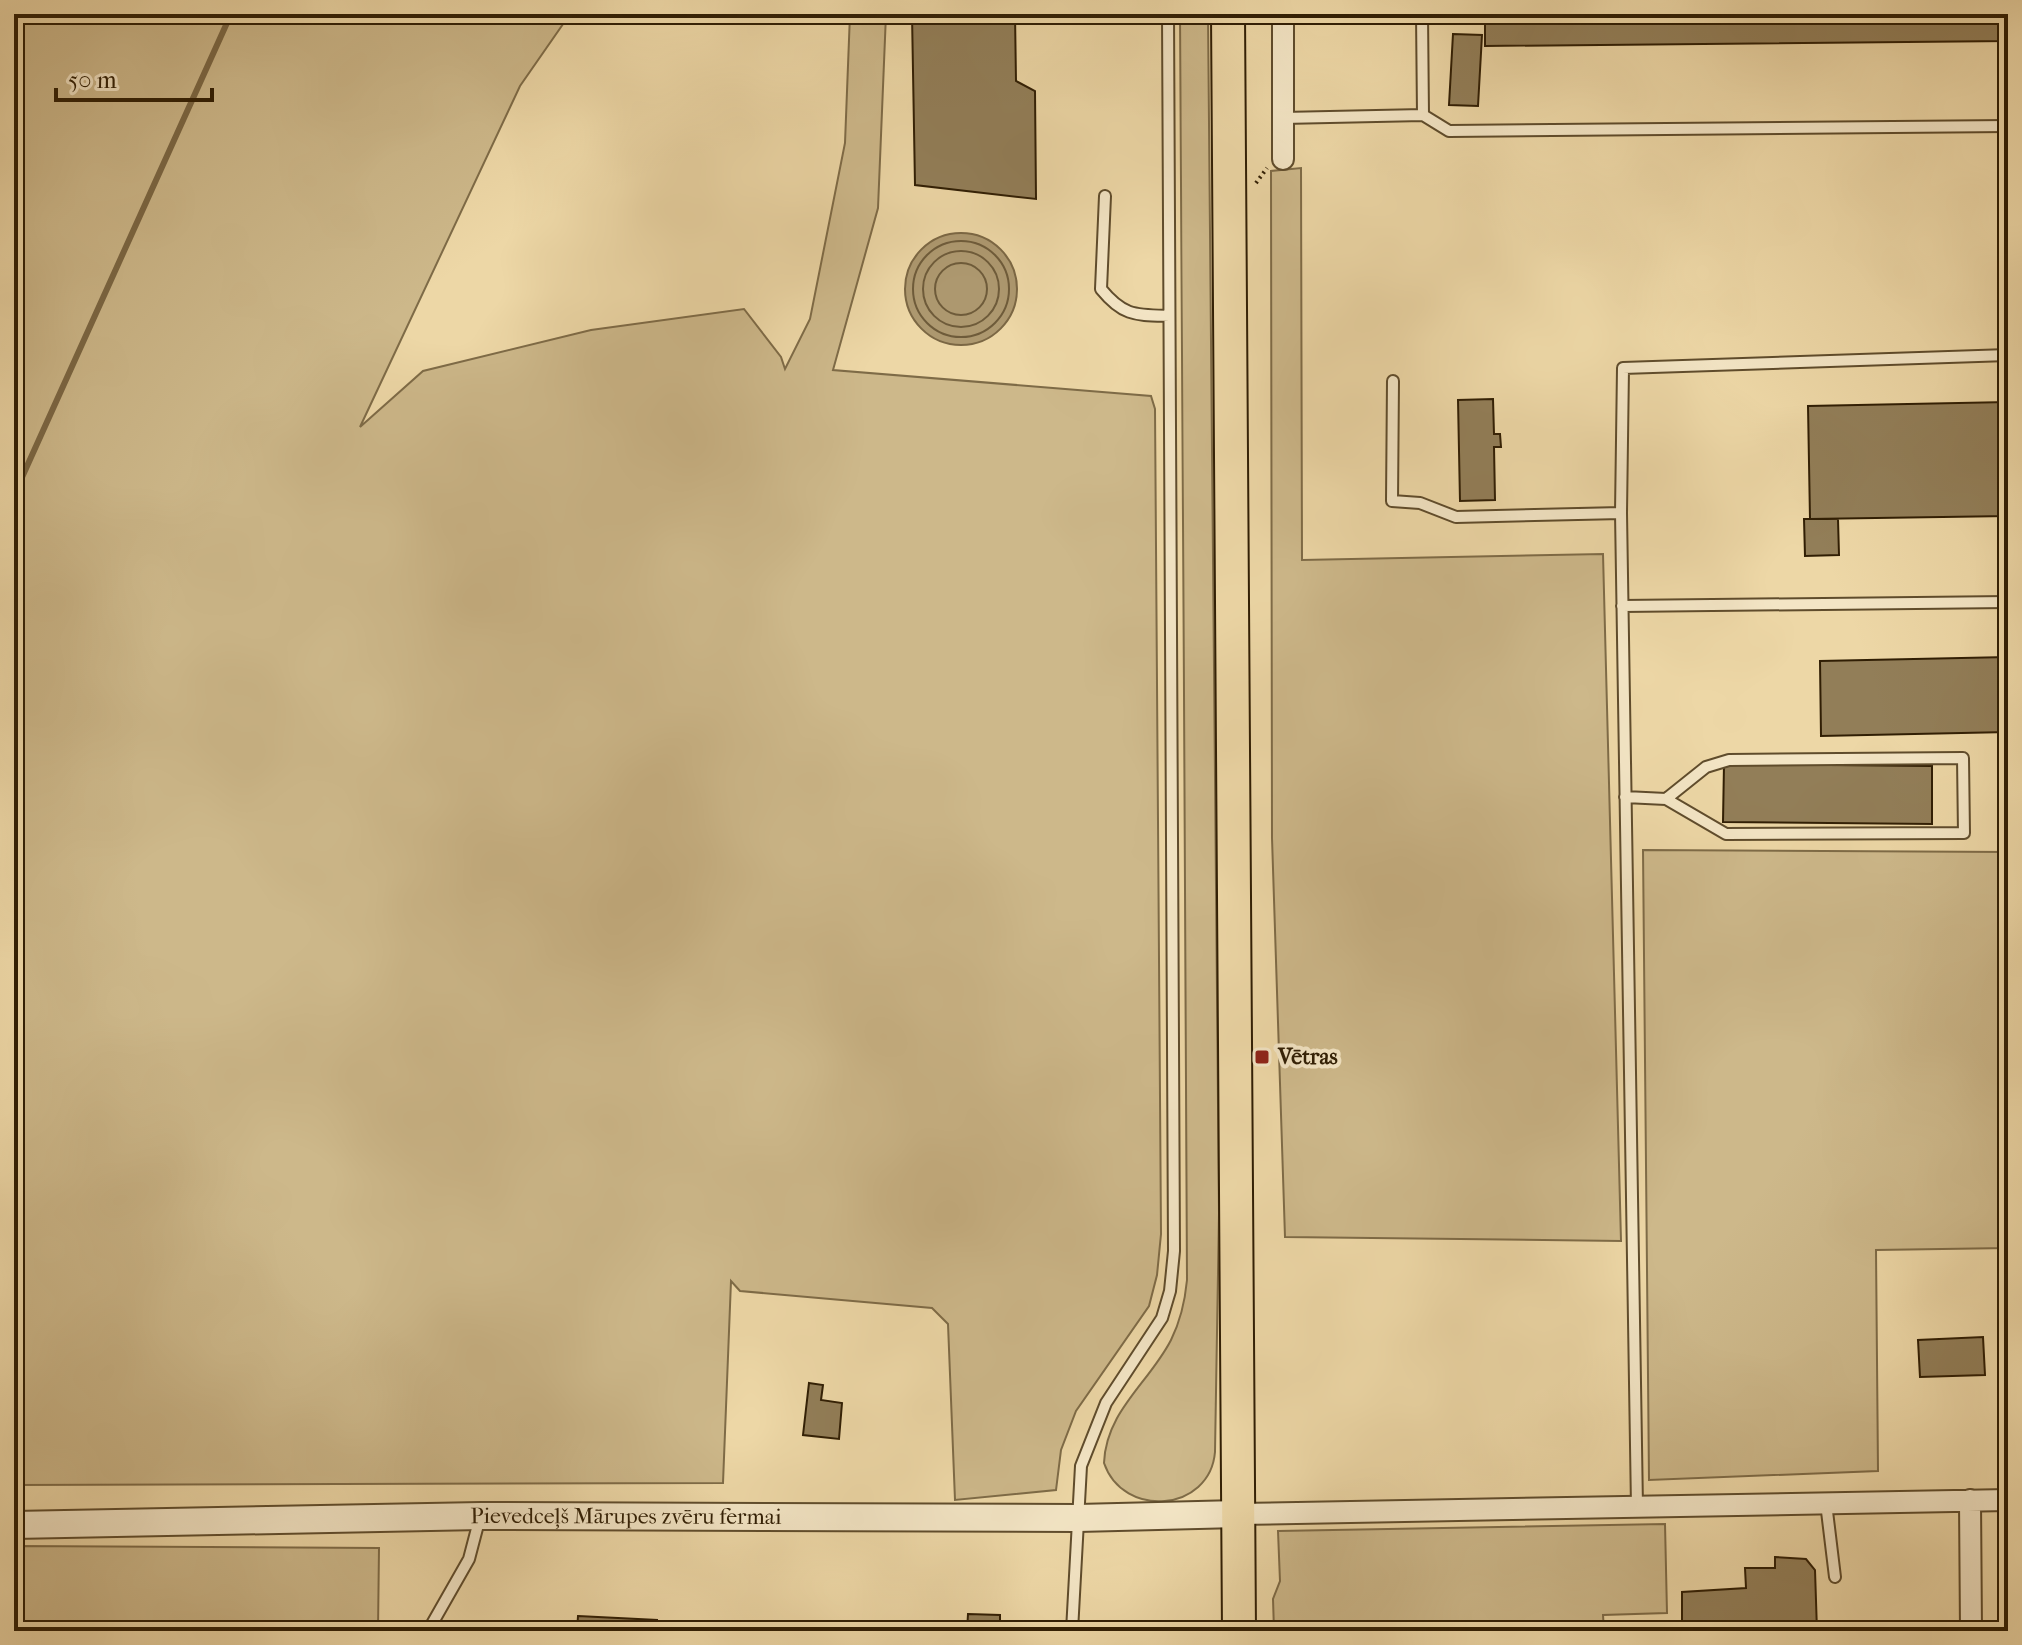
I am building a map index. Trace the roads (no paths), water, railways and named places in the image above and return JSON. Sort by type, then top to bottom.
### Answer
[{"type":"main road","points":[[1228,14],[1239,1631]]},
{"type":"street","points":[[1283,14],[1283,159]]},
{"type":"street","points":[[1970,1500],[1971,1631]]},
{"type":"street","points":[[1238,1514],[2008,1500]]},
{"type":"street","name":"Pievedceļš Mārupes zvēru fermai","points":[[14,1525],[481,1516],[1078,1518],[1238,1514]]},
{"type":"lane","points":[[1072,1631],[1081,1466],[1091,1433],[1106,1403],[1162,1318],[1170,1291],[1174,1251],[1168,14]]},
{"type":"lane","points":[[1422,14],[1423,115]]},
{"type":"lane","points":[[1283,118],[1423,115],[1449,131],[2008,126]]},
{"type":"lane","points":[[1105,196],[1101,289],[1116,308],[1135,315],[1169,316]]},
{"type":"lane","points":[[1637,1507],[1622,606],[1623,368],[2008,355]]},
{"type":"lane","points":[[1393,381],[1392,501],[1420,503],[1456,517],[1621,513]]},
{"type":"lane","points":[[1622,606],[2008,602]]},
{"type":"lane","points":[[1625,797],[1666,799],[1726,834],[1964,833],[1963,758],[1729,760],[1706,767],[1666,799]]},
{"type":"lane","points":[[1826,1503],[1835,1577]]},
{"type":"lane","points":[[428,1631],[469,1559],[481,1516]]},
{"type":"water","points":[[961,233],[982,237],[1001,249],[1013,268],[1017,289],[1013,310],[1001,329],[982,341],[961,345],[940,341],[921,329],[909,310],[905,289],[909,268],[921,249],[940,237]]},
{"type":"waterway","points":[[14,495],[231,14]]},
{"type":"place","name":"Vētras","points":[[1262,1057]]}]
